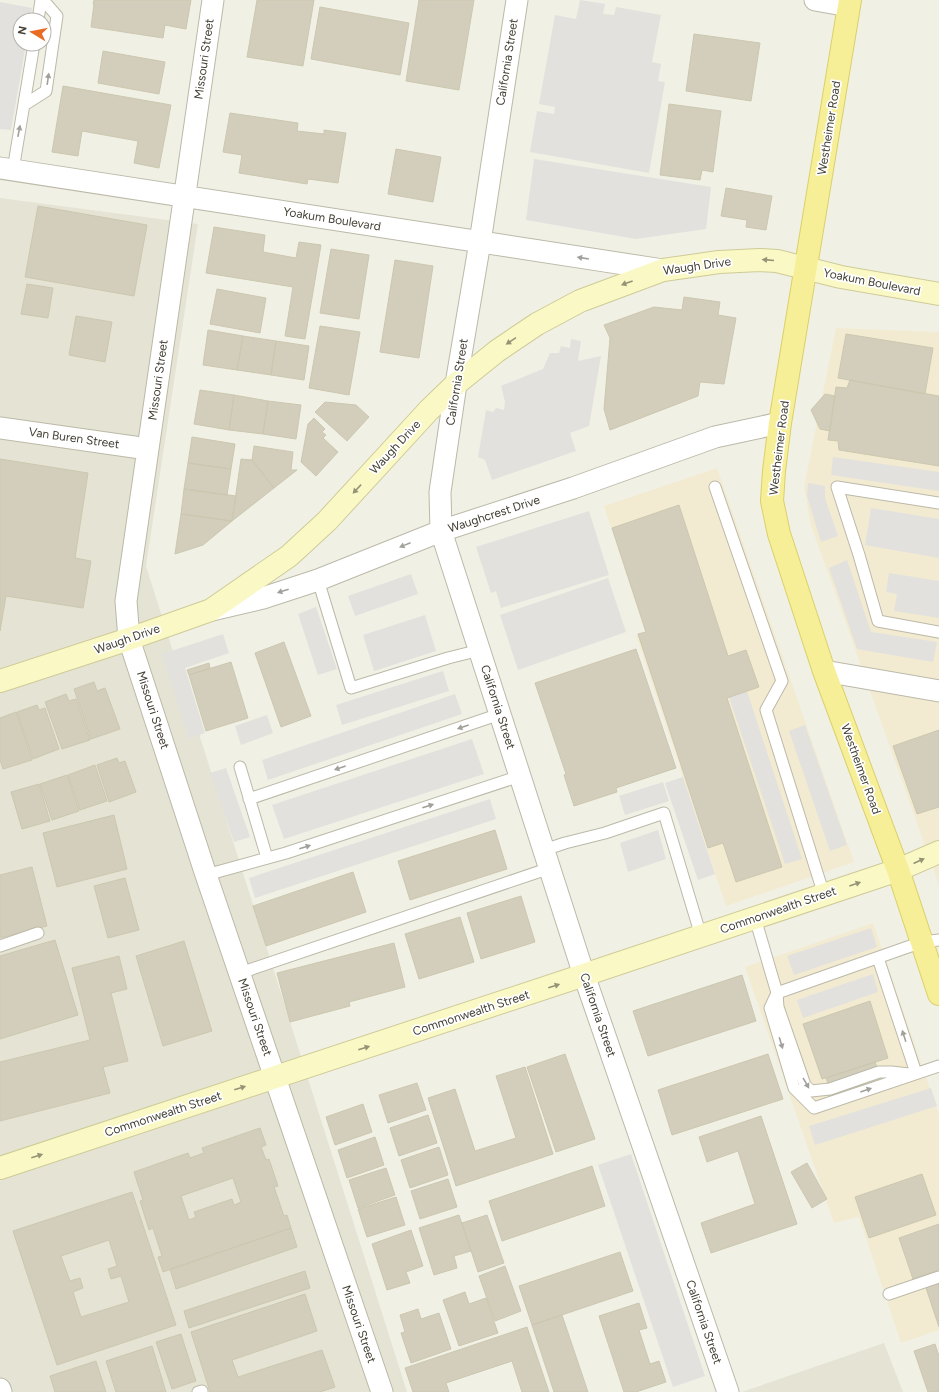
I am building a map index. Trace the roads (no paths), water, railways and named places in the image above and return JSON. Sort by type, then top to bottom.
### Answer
[{"type":"main road","name":"Westheimer Road","points":[[849,3],[780,423],[772,501],[778,534],[824,671],[898,870],[930,941],[939,994]]},
{"type":"main road","name":"Waugh Drive","points":[[0,681],[129,639],[211,610],[289,556],[327,521],[429,410],[456,384],[497,351],[537,324],[580,301],[663,270],[719,262],[760,260],[777,261],[806,268]]},
{"type":"main road","name":"Yoakum Boulevard","points":[[806,268],[841,277],[939,294]]},
{"type":"main road","name":"Commonwealth Street","points":[[0,1168],[584,976],[898,870],[939,852]]},
{"type":"street","name":"Missouri Street","points":[[213,0],[126,601],[129,639],[206,875],[382,1392]]},
{"type":"street","name":"California Street","points":[[517,0],[440,492],[441,531],[584,976],[728,1392]]},
{"type":"street","points":[[815,0],[849,3]]},
{"type":"street","name":"Yoakum Boulevard","points":[[6,169],[663,270]]},
{"type":"street","name":"Waughcrest Drive","points":[[211,610],[263,598],[318,580],[441,531],[573,488],[715,437],[780,423]]},
{"type":"street","name":"Van Buren Street","points":[[0,428],[148,449]]},
{"type":"street","points":[[824,671],[939,691]]},
{"type":"lane","points":[[40,12],[42,0]]},
{"type":"lane","points":[[24,105],[46,91],[57,16],[42,0]]},
{"type":"lane","points":[[6,169],[24,105],[33,52]]},
{"type":"lane","points":[[715,487],[743,564],[782,681],[766,710],[824,895]]},
{"type":"lane","points":[[939,503],[837,487],[878,621],[939,632]]},
{"type":"lane","points":[[318,580],[351,688],[448,658],[480,650]]},
{"type":"lane","points":[[249,799],[500,714]]},
{"type":"lane","points":[[240,767],[267,858]]},
{"type":"lane","points":[[206,875],[292,851],[520,776]]},
{"type":"lane","points":[[240,973],[547,859],[565,843],[605,833],[664,813],[702,936]]},
{"type":"lane","points":[[755,918],[777,993],[778,1006],[805,1085],[811,1091],[830,1089],[879,1072],[913,1074]]},
{"type":"lane","points":[[0,946],[38,934]]},
{"type":"lane","points":[[930,941],[777,993],[770,1008],[794,1088],[814,1108],[939,1066]]},
{"type":"lane","points":[[878,958],[913,1074]]},
{"type":"lane","points":[[889,1294],[939,1277]]}]
